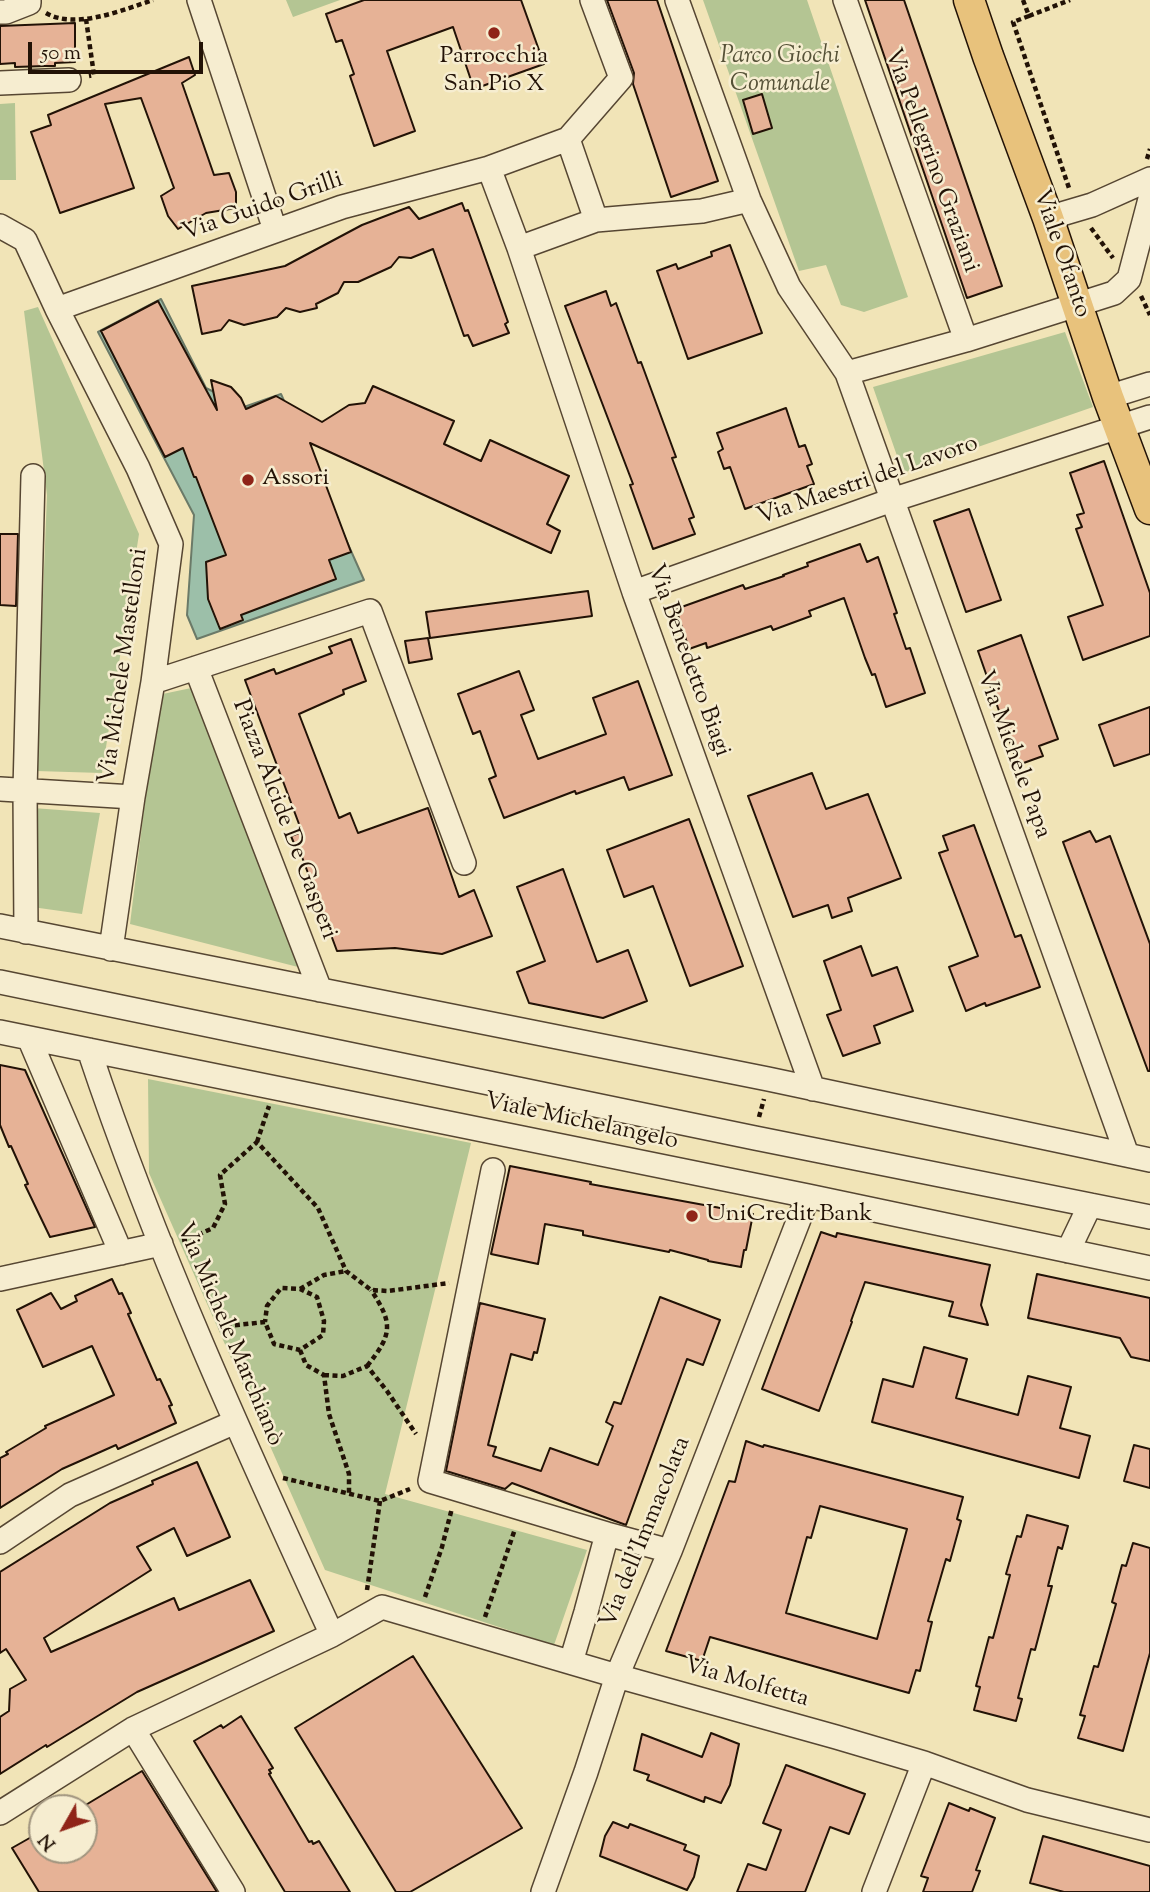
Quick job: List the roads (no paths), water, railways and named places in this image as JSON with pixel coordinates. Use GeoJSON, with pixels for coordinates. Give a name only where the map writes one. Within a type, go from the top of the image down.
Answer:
{"type":"FeatureCollection","features":[{"type":"Feature","properties":{"kind":"main road","name":"Viale Ofanto"},"geometry":{"type":"LineString","coordinates":[[976,2],[1062,213],[1078,304],[1108,397],[1150,509]]}},
{"type":"Feature","properties":{"kind":"street"},"geometry":{"type":"LineString","coordinates":[[199,0],[275,230]]}},
{"type":"Feature","properties":{"kind":"street"},"geometry":{"type":"LineString","coordinates":[[592,0],[621,78],[568,139],[596,220]]}},
{"type":"Feature","properties":{"kind":"street"},"geometry":{"type":"LineString","coordinates":[[519,247],[596,220],[702,211],[749,200],[677,0]]}},
{"type":"Feature","properties":{"kind":"street","name":"Via Pellegrino Graziani"},"geometry":{"type":"LineString","coordinates":[[845,0],[966,340]]}},
{"type":"Feature","properties":{"kind":"street"},"geometry":{"type":"LineString","coordinates":[[0,12],[6,12],[29,1]]}},
{"type":"Feature","properties":{"kind":"street"},"geometry":{"type":"LineString","coordinates":[[0,83],[69,80]]}},
{"type":"Feature","properties":{"kind":"street","name":"Via Guido Grilli"},"geometry":{"type":"LineString","coordinates":[[57,309],[342,207],[489,168],[568,139]]}},
{"type":"Feature","properties":{"kind":"street","name":"Via Benedetto Biagi"},"geometry":{"type":"LineString","coordinates":[[489,168],[519,247],[634,592],[813,1089]]}},
{"type":"Feature","properties":{"kind":"street"},"geometry":{"type":"LineString","coordinates":[[1062,213],[1092,205],[1150,179]]}},
{"type":"Feature","properties":{"kind":"street"},"geometry":{"type":"LineString","coordinates":[[846,373],[966,340],[1114,293],[1129,279],[1150,199]]}},
{"type":"Feature","properties":{"kind":"street","name":"Via Michele Papa"},"geometry":{"type":"LineString","coordinates":[[749,200],[789,287],[846,373],[1139,1157]]}},
{"type":"Feature","properties":{"kind":"street","name":"Via Michele Mastelloni"},"geometry":{"type":"LineString","coordinates":[[0,226],[25,240],[138,468],[171,544],[153,682],[111,948]]}},
{"type":"Feature","properties":{"kind":"street"},"geometry":{"type":"LineString","coordinates":[[1108,397],[1150,384]]}},
{"type":"Feature","properties":{"kind":"street","name":"Via Maestri del Lavoro"},"geometry":{"type":"LineString","coordinates":[[634,592],[892,500],[1150,417]]}},
{"type":"Feature","properties":{"kind":"street"},"geometry":{"type":"LineString","coordinates":[[26,932],[24,790],[33,477]]}},
{"type":"Feature","properties":{"kind":"street"},"geometry":{"type":"LineString","coordinates":[[153,682],[370,611],[464,863]]}},
{"type":"Feature","properties":{"kind":"street","name":"Piazza Alcide De Gasperi"},"geometry":{"type":"LineString","coordinates":[[196,668],[320,990]]}},
{"type":"Feature","properties":{"kind":"street"},"geometry":{"type":"LineString","coordinates":[[0,789],[133,797]]}},
{"type":"Feature","properties":{"kind":"street"},"geometry":{"type":"LineString","coordinates":[[0,926],[755,1076],[1139,1157]]}},
{"type":"Feature","properties":{"kind":"street","name":"Viale Michelangelo"},"geometry":{"type":"LineString","coordinates":[[0,982],[755,1139],[1150,1217]]}},
{"type":"Feature","properties":{"kind":"street","name":"Viale Michelangelo"},"geometry":{"type":"LineString","coordinates":[[0,1032],[1150,1268]]}},
{"type":"Feature","properties":{"kind":"street"},"geometry":{"type":"LineString","coordinates":[[29,1038],[121,1253]]}},
{"type":"Feature","properties":{"kind":"street","name":"Via Michele Marchianò"},"geometry":{"type":"LineString","coordinates":[[89,1051],[108,1108],[161,1244],[235,1422],[332,1635]]}},
{"type":"Feature","properties":{"kind":"street"},"geometry":{"type":"LineString","coordinates":[[493,1170],[432,1470],[457,1489],[670,1551]]}},
{"type":"Feature","properties":{"kind":"street","name":"Via dell'Immacolata"},"geometry":{"type":"LineString","coordinates":[[542,1892],[586,1772],[617,1676],[670,1551],[808,1196]]}},
{"type":"Feature","properties":{"kind":"street"},"geometry":{"type":"LineString","coordinates":[[1068,1251],[1090,1205]]}},
{"type":"Feature","properties":{"kind":"street"},"geometry":{"type":"LineString","coordinates":[[0,1279],[161,1244]]}},
{"type":"Feature","properties":{"kind":"street"},"geometry":{"type":"LineString","coordinates":[[0,1542],[70,1495],[235,1422]]}},
{"type":"Feature","properties":{"kind":"street"},"geometry":{"type":"LineString","coordinates":[[571,1662],[607,1534]]}},
{"type":"Feature","properties":{"kind":"street","name":"Via Molfetta"},"geometry":{"type":"LineString","coordinates":[[0,1813],[133,1729],[332,1635],[382,1607],[924,1763],[1027,1800],[1150,1830]]}},
{"type":"Feature","properties":{"kind":"street"},"geometry":{"type":"LineString","coordinates":[[133,1729],[233,1892]]}},
{"type":"Feature","properties":{"kind":"street"},"geometry":{"type":"LineString","coordinates":[[874,1892],[924,1763]]}},
{"type":"Feature","properties":{"kind":"place","name":"Parrocchia San Pio X"},"geometry":{"type":"Point","coordinates":[494,33]}},
{"type":"Feature","properties":{"kind":"place","name":"Assori"},"geometry":{"type":"Point","coordinates":[248,480]}},
{"type":"Feature","properties":{"kind":"place","name":"UniCredit Bank"},"geometry":{"type":"Point","coordinates":[692,1216]}},
{"type":"Feature","properties":{"kind":"park label","name":"Parco Giochi Comunale"},"geometry":{"type":"Point","coordinates":[780,72]}}]}
